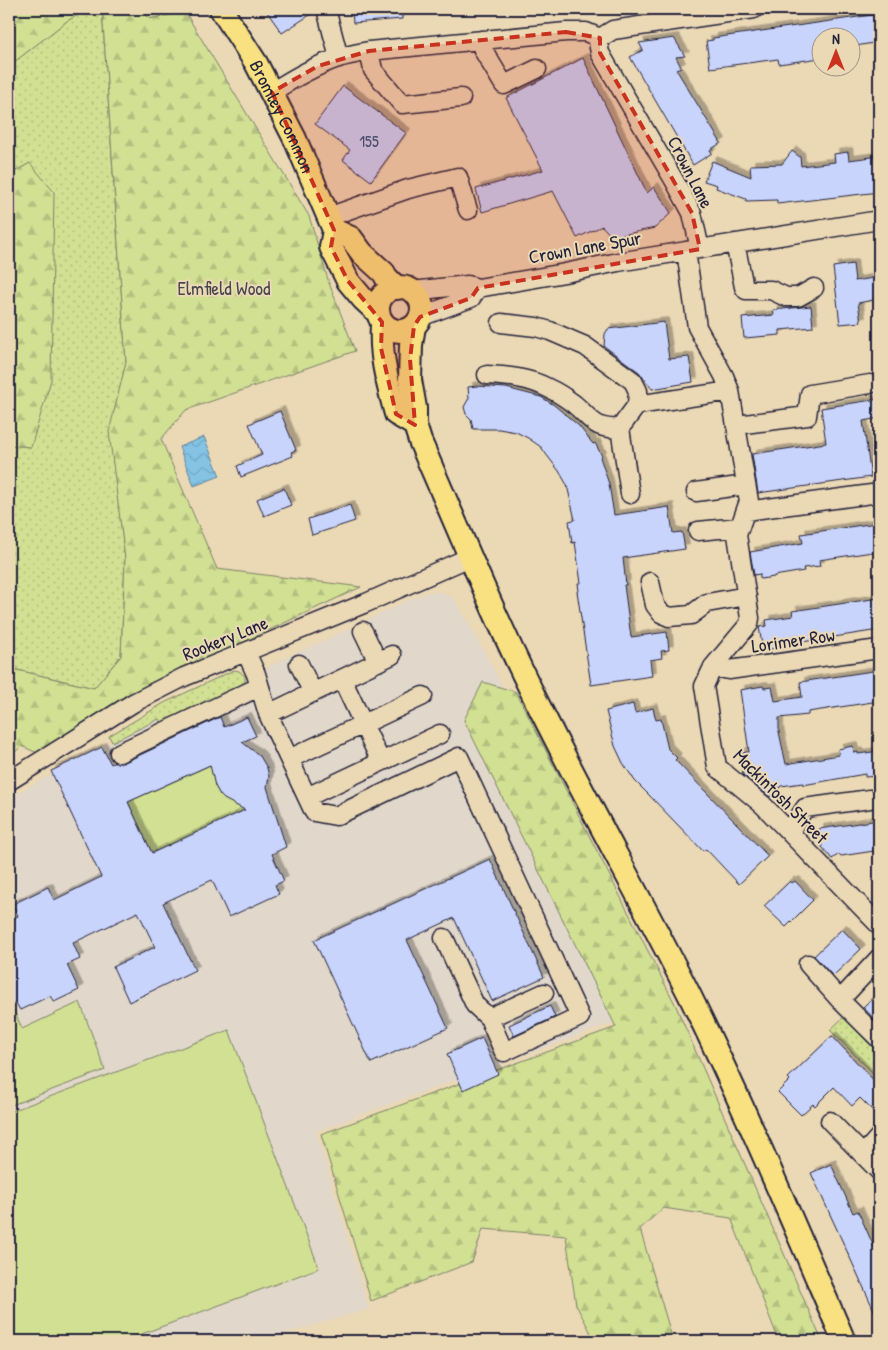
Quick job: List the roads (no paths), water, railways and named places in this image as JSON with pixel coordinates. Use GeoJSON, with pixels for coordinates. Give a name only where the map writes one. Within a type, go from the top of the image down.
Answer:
{"type":"FeatureCollection","features":[{"type":"Feature","properties":{"kind":"main road","name":"Bromley Common"},"geometry":{"type":"LineString","coordinates":[[221,9],[256,63],[296,139],[331,224],[331,247],[348,281],[380,318]]}},
{"type":"Feature","properties":{"kind":"main road"},"geometry":{"type":"LineString","coordinates":[[331,224],[351,238],[386,277],[420,302],[422,308],[411,345],[410,380],[416,408],[415,425],[470,557],[549,726],[661,939],[720,1060],[772,1173],[844,1341]]}},
{"type":"Feature","properties":{"kind":"main road"},"geometry":{"type":"LineString","coordinates":[[404,289],[384,295],[380,301],[381,348],[384,370],[396,414],[415,425]]}},
{"type":"Feature","properties":{"kind":"main road"},"geometry":{"type":"LineString","coordinates":[[380,318],[387,328],[396,331],[408,330],[417,322]]}},
{"type":"Feature","properties":{"kind":"street"},"geometry":{"type":"LineString","coordinates":[[326,9],[339,58]]}},
{"type":"Feature","properties":{"kind":"street"},"geometry":{"type":"LineString","coordinates":[[272,92],[287,82],[339,58],[369,51],[566,32],[586,32],[600,38],[613,30],[710,12],[754,9]]}},
{"type":"Feature","properties":{"kind":"street","name":"Crown Lane"},"geometry":{"type":"LineString","coordinates":[[600,38],[598,42],[600,52],[692,213],[693,250]]}},
{"type":"Feature","properties":{"kind":"street"},"geometry":{"type":"LineString","coordinates":[[481,40],[483,50],[504,84],[537,69]]}},
{"type":"Feature","properties":{"kind":"street"},"geometry":{"type":"LineString","coordinates":[[369,51],[373,70],[402,104],[461,98]]}},
{"type":"Feature","properties":{"kind":"street"},"geometry":{"type":"LineString","coordinates":[[331,224],[408,189],[458,177],[468,210]]}},
{"type":"Feature","properties":{"kind":"street"},"geometry":{"type":"LineString","coordinates":[[693,250],[879,220]]}},
{"type":"Feature","properties":{"kind":"street"},"geometry":{"type":"LineString","coordinates":[[735,243],[746,290],[771,290],[786,297],[798,297],[814,288]]}},
{"type":"Feature","properties":{"kind":"street","name":"Crown Lane Spur"},"geometry":{"type":"LineString","coordinates":[[404,289],[468,285],[478,288],[693,250]]}},
{"type":"Feature","properties":{"kind":"street","name":"Mackintosh Street"},"geometry":{"type":"LineString","coordinates":[[693,250],[697,327],[730,390],[748,501],[737,535],[750,618],[749,624],[713,667],[704,686],[717,767],[762,805],[879,925]]}},
{"type":"Feature","properties":{"kind":"street","name":"Crown Lane Spur"},"geometry":{"type":"LineString","coordinates":[[417,322],[471,298],[478,288]]}},
{"type":"Feature","properties":{"kind":"street"},"geometry":{"type":"LineString","coordinates":[[502,323],[536,327],[585,346],[633,381],[638,391],[636,405],[620,428],[630,494]]}},
{"type":"Feature","properties":{"kind":"street"},"geometry":{"type":"LineString","coordinates":[[487,375],[524,379],[546,387],[574,404],[599,426],[608,429],[620,428]]}},
{"type":"Feature","properties":{"kind":"street"},"geometry":{"type":"LineString","coordinates":[[737,425],[807,416],[810,394],[870,384]]}},
{"type":"Feature","properties":{"kind":"street"},"geometry":{"type":"LineString","coordinates":[[636,405],[730,390]]}},
{"type":"Feature","properties":{"kind":"street"},"geometry":{"type":"LineString","coordinates":[[696,492],[746,485]]}},
{"type":"Feature","properties":{"kind":"street"},"geometry":{"type":"LineString","coordinates":[[698,530],[742,519],[879,493]]}},
{"type":"Feature","properties":{"kind":"street","name":"Rookery Lane"},"geometry":{"type":"LineString","coordinates":[[9,781],[133,703],[184,677],[366,603],[470,557]]}},
{"type":"Feature","properties":{"kind":"street"},"geometry":{"type":"LineString","coordinates":[[650,582],[655,605],[661,613],[669,617],[688,616],[707,603],[747,596]]}},
{"type":"Feature","properties":{"kind":"street"},"geometry":{"type":"LineString","coordinates":[[268,714],[385,659],[363,631]]}},
{"type":"Feature","properties":{"kind":"street","name":"Lorimer Row"},"geometry":{"type":"LineString","coordinates":[[713,667],[729,670],[879,649]]}},
{"type":"Feature","properties":{"kind":"street"},"geometry":{"type":"LineString","coordinates":[[246,652],[256,674],[268,714],[314,812],[336,816],[459,757],[580,1017],[504,1052],[489,1018],[475,1005],[444,938]]}},
{"type":"Feature","properties":{"kind":"street"},"geometry":{"type":"LineString","coordinates":[[299,664],[313,693]]}},
{"type":"Feature","properties":{"kind":"street"},"geometry":{"type":"LineString","coordinates":[[342,679],[382,762]]}},
{"type":"Feature","properties":{"kind":"street"},"geometry":{"type":"LineString","coordinates":[[119,753],[259,687]]}},
{"type":"Feature","properties":{"kind":"street"},"geometry":{"type":"LineString","coordinates":[[289,759],[422,696]]}},
{"type":"Feature","properties":{"kind":"street"},"geometry":{"type":"LineString","coordinates":[[307,797],[440,734]]}},
{"type":"Feature","properties":{"kind":"street"},"geometry":{"type":"LineString","coordinates":[[789,832],[805,808],[870,799]]}},
{"type":"Feature","properties":{"kind":"street"},"geometry":{"type":"LineString","coordinates":[[840,1000],[879,958]]}},
{"type":"Feature","properties":{"kind":"street"},"geometry":{"type":"LineString","coordinates":[[808,964],[840,1000],[879,1039]]}},
{"type":"Feature","properties":{"kind":"street"},"geometry":{"type":"LineString","coordinates":[[489,1018],[544,993]]}},
{"type":"Feature","properties":{"kind":"street"},"geometry":{"type":"LineString","coordinates":[[830,1120],[879,1171]]}},
{"type":"Feature","properties":{"kind":"street"},"geometry":{"type":"LineString","coordinates":[[864,1154],[879,1137]]}},
{"type":"Feature","properties":{"kind":"water"},"geometry":{"type":"Polygon","coordinates":[[[204,437],[220,476],[194,486],[179,447],[204,437]]]}},
{"type":"Feature","properties":{"kind":"park label","name":"Elmfield Wood"},"geometry":{"type":"Point","coordinates":[224,288]}}]}
